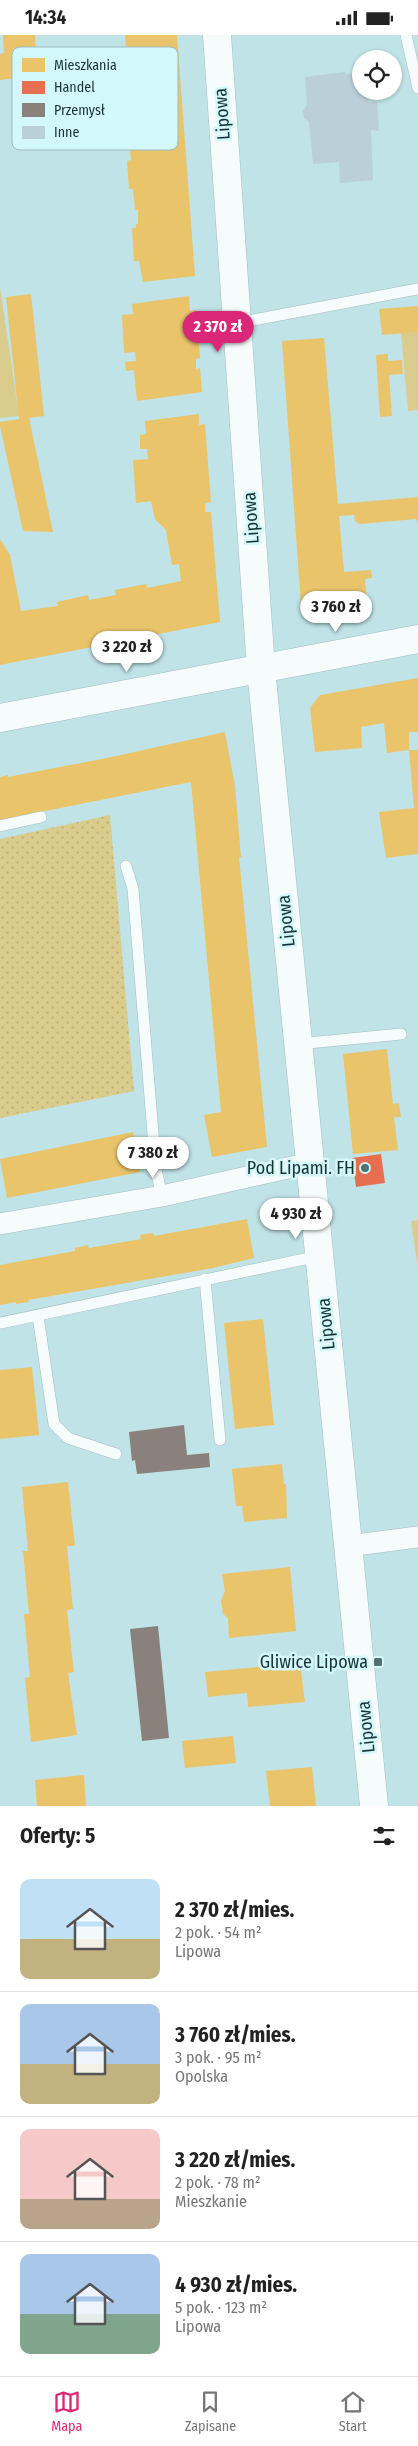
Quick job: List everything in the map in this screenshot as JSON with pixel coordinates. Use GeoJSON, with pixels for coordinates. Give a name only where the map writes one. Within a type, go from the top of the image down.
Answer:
{"type":"FeatureCollection","features":[{"type":"Feature","properties":{"kind":"street","name":"Lipowa"},"geometry":{"type":"LineString","coordinates":[[217,35],[261,669],[374,1806]]}},
{"type":"Feature","properties":{"kind":"street"},"geometry":{"type":"LineString","coordinates":[[0,718],[418,639]]}},
{"type":"Feature","properties":{"kind":"street"},"geometry":{"type":"LineString","coordinates":[[0,1224],[162,1196],[310,1163]]}},
{"type":"Feature","properties":{"kind":"street"},"geometry":{"type":"LineString","coordinates":[[348,1546],[418,1537]]}},
{"type":"Feature","properties":{"kind":"lane"},"geometry":{"type":"LineString","coordinates":[[406,35],[418,87]]}},
{"type":"Feature","properties":{"kind":"lane"},"geometry":{"type":"LineString","coordinates":[[237,323],[418,289]]}},
{"type":"Feature","properties":{"kind":"lane"},"geometry":{"type":"LineString","coordinates":[[0,826],[41,817]]}},
{"type":"Feature","properties":{"kind":"lane"},"geometry":{"type":"LineString","coordinates":[[126,866],[133,889],[156,1170],[162,1196]]}},
{"type":"Feature","properties":{"kind":"lane"},"geometry":{"type":"LineString","coordinates":[[298,1044],[400,1034]]}},
{"type":"Feature","properties":{"kind":"lane"},"geometry":{"type":"LineString","coordinates":[[0,1323],[319,1256]]}},
{"type":"Feature","properties":{"kind":"lane"},"geometry":{"type":"LineString","coordinates":[[205,1279],[220,1440]]}},
{"type":"Feature","properties":{"kind":"lane"},"geometry":{"type":"LineString","coordinates":[[38,1316],[54,1424],[68,1438],[116,1454]]}},
{"type":"Feature","properties":{"kind":"shaded area"},"geometry":{"type":"Polygon","coordinates":[[[0,287],[19,416],[0,418],[0,287]]]}},
{"type":"Feature","properties":{"kind":"shaded area"},"geometry":{"type":"Polygon","coordinates":[[[418,332],[418,410],[408,411],[401,333],[418,332]]]}},
{"type":"Feature","properties":{"kind":"shaded area"},"geometry":{"type":"Polygon","coordinates":[[[110,815],[134,1091],[0,1118],[0,839],[110,815]]]}},
{"type":"Feature","properties":{"kind":"shaded area"},"geometry":{"type":"Polygon","coordinates":[[[418,1220],[418,1268],[411,1221],[418,1220]]]}},
{"type":"Feature","properties":{"kind":"building: Mieszkania"},"geometry":{"type":"Polygon","coordinates":[[[3,35],[35,35],[36,47],[12,47],[12,79],[0,80],[0,54],[4,53],[3,35]]]}},
{"type":"Feature","properties":{"kind":"building: Mieszkania"},"geometry":{"type":"Polygon","coordinates":[[[125,35],[177,35],[178,47],[126,47],[125,35]]]}},
{"type":"Feature","properties":{"kind":"building: Mieszkania"},"geometry":{"type":"Polygon","coordinates":[[[178,48],[195,276],[143,282],[139,261],[134,261],[132,228],[136,228],[136,224],[138,224],[138,210],[135,210],[133,189],[129,189],[127,161],[131,160],[130,150],[178,150],[178,48]]]}},
{"type":"Feature","properties":{"kind":"building: Mieszkania"},"geometry":{"type":"Polygon","coordinates":[[[31,294],[44,416],[29,418],[53,532],[23,531],[0,426],[0,422],[19,419],[6,297],[31,294]]]}},
{"type":"Feature","properties":{"kind":"building: Mieszkania"},"geometry":{"type":"Polygon","coordinates":[[[189,296],[190,311],[196,310],[200,358],[196,359],[196,369],[200,368],[202,392],[137,401],[134,370],[126,371],[125,362],[136,361],[135,352],[124,353],[122,315],[133,314],[132,304],[189,296]]]}},
{"type":"Feature","properties":{"kind":"building: Mieszkania"},"geometry":{"type":"Polygon","coordinates":[[[418,306],[418,332],[382,335],[379,309],[418,306]]]}},
{"type":"Feature","properties":{"kind":"building: Mieszkania"},"geometry":{"type":"Polygon","coordinates":[[[324,338],[338,504],[418,497],[418,523],[416,519],[359,524],[355,521],[354,515],[339,516],[344,572],[371,570],[372,578],[365,579],[367,605],[312,614],[301,605],[282,341],[324,338]]]}},
{"type":"Feature","properties":{"kind":"building: Mieszkania"},"geometry":{"type":"Polygon","coordinates":[[[388,354],[388,361],[402,360],[403,374],[389,375],[392,416],[380,417],[376,355],[388,354]]]}},
{"type":"Feature","properties":{"kind":"building: Mieszkania"},"geometry":{"type":"Polygon","coordinates":[[[199,414],[199,425],[205,424],[211,502],[205,503],[205,512],[211,512],[220,622],[0,665],[0,539],[10,555],[21,611],[58,606],[57,602],[88,595],[89,600],[116,595],[115,590],[146,584],[147,588],[181,581],[179,564],[172,565],[166,530],[155,519],[151,501],[136,503],[133,460],[148,459],[147,449],[140,449],[140,435],[146,434],[145,421],[199,414]]]}},
{"type":"Feature","properties":{"kind":"building: Mieszkania"},"geometry":{"type":"Polygon","coordinates":[[[418,678],[418,732],[409,732],[409,750],[387,753],[384,723],[361,727],[362,748],[315,752],[310,708],[320,695],[418,678]]]}},
{"type":"Feature","properties":{"kind":"building: Mieszkania"},"geometry":{"type":"Polygon","coordinates":[[[225,732],[235,786],[241,857],[239,857],[267,1147],[212,1157],[204,1115],[221,1112],[191,782],[0,820],[0,777],[112,757],[225,732]]]}},
{"type":"Feature","properties":{"kind":"building: Mieszkania"},"geometry":{"type":"Polygon","coordinates":[[[409,750],[418,750],[418,854],[386,858],[379,812],[414,808],[409,750]]]}},
{"type":"Feature","properties":{"kind":"building: Mieszkania"},"geometry":{"type":"Polygon","coordinates":[[[387,1049],[393,1104],[399,1103],[401,1117],[394,1117],[398,1150],[353,1154],[343,1054],[387,1049]]]}},
{"type":"Feature","properties":{"kind":"building: Mieszkania"},"geometry":{"type":"Polygon","coordinates":[[[133,1132],[140,1172],[7,1198],[0,1159],[133,1132]]]}},
{"type":"Feature","properties":{"kind":"building: Mieszkania"},"geometry":{"type":"Polygon","coordinates":[[[247,1219],[254,1258],[213,1268],[28,1300],[29,1302],[0,1305],[0,1265],[75,1251],[75,1248],[88,1245],[89,1248],[141,1239],[140,1235],[153,1233],[154,1236],[247,1219]]]}},
{"type":"Feature","properties":{"kind":"building: Mieszkania"},"geometry":{"type":"Polygon","coordinates":[[[263,1319],[274,1425],[235,1429],[224,1323],[263,1319]]]}},
{"type":"Feature","properties":{"kind":"building: Mieszkania"},"geometry":{"type":"Polygon","coordinates":[[[32,1367],[39,1435],[0,1439],[0,1370],[32,1367]]]}},
{"type":"Feature","properties":{"kind":"building: Mieszkania"},"geometry":{"type":"Polygon","coordinates":[[[282,1464],[284,1484],[286,1484],[287,1518],[244,1522],[242,1506],[236,1506],[232,1469],[282,1464]]]}},
{"type":"Feature","properties":{"kind":"building: Mieszkania"},"geometry":{"type":"Polygon","coordinates":[[[68,1482],[75,1546],[67,1546],[73,1609],[67,1610],[74,1672],[68,1673],[77,1735],[31,1742],[25,1678],[30,1677],[24,1614],[29,1614],[23,1551],[28,1551],[22,1487],[68,1482]]]}},
{"type":"Feature","properties":{"kind":"building: Mieszkania"},"geometry":{"type":"Polygon","coordinates":[[[290,1567],[296,1631],[229,1638],[228,1618],[223,1614],[221,1601],[225,1591],[222,1574],[290,1567]]]}},
{"type":"Feature","properties":{"kind":"building: Mieszkania"},"geometry":{"type":"Polygon","coordinates":[[[300,1663],[305,1702],[248,1707],[247,1693],[208,1697],[205,1672],[300,1663]]]}},
{"type":"Feature","properties":{"kind":"building: Mieszkania"},"geometry":{"type":"Polygon","coordinates":[[[233,1736],[236,1763],[185,1768],[182,1741],[233,1736]]]}},
{"type":"Feature","properties":{"kind":"building: Mieszkania"},"geometry":{"type":"Polygon","coordinates":[[[312,1767],[316,1806],[270,1806],[266,1771],[312,1767]]]}},
{"type":"Feature","properties":{"kind":"building: Mieszkania"},"geometry":{"type":"Polygon","coordinates":[[[84,1775],[86,1806],[37,1806],[35,1780],[84,1775]]]}},
{"type":"Feature","properties":{"kind":"building: Handel"},"geometry":{"type":"Polygon","coordinates":[[[381,1154],[385,1183],[356,1187],[352,1158],[381,1154]]]}},
{"type":"Feature","properties":{"kind":"building: Przemysł"},"geometry":{"type":"Polygon","coordinates":[[[184,1425],[187,1455],[209,1453],[210,1467],[137,1474],[135,1460],[132,1461],[129,1432],[184,1425]]]}},
{"type":"Feature","properties":{"kind":"building: Przemysł"},"geometry":{"type":"Polygon","coordinates":[[[158,1626],[169,1738],[142,1741],[130,1629],[158,1626]]]}},
{"type":"Feature","properties":{"kind":"building: Inne"},"geometry":{"type":"Polygon","coordinates":[[[345,72],[345,74],[352,74],[352,100],[377,102],[379,131],[371,130],[373,180],[340,183],[339,162],[313,164],[309,122],[304,118],[303,111],[307,105],[305,77],[345,72]]]}},
{"type":"Feature","properties":{"kind":"place","name":"Pod Lipami. FH"},"geometry":{"type":"Point","coordinates":[365,1168]}},
{"type":"Feature","properties":{"kind":"place","name":"Gliwice Lipowa"},"geometry":{"type":"Point","coordinates":[378,1662]}}]}
